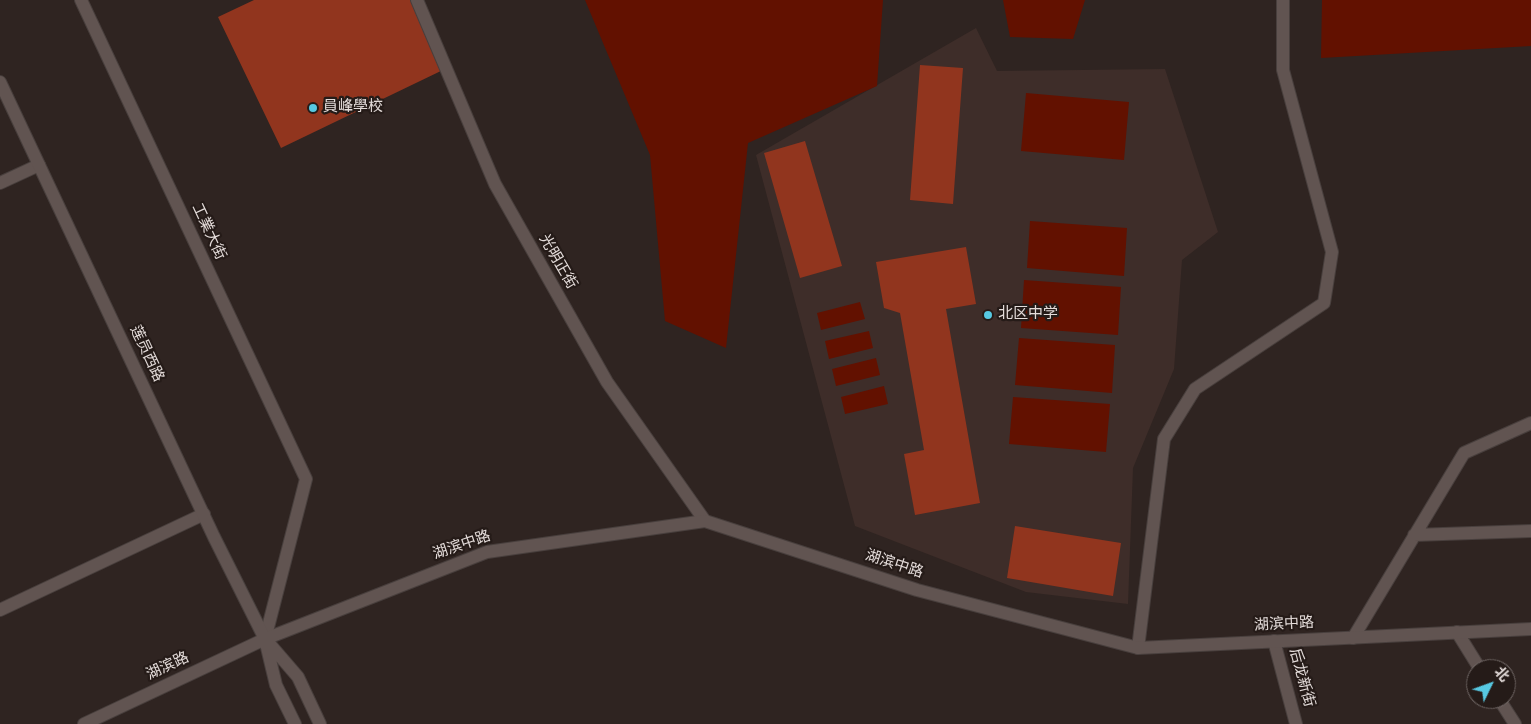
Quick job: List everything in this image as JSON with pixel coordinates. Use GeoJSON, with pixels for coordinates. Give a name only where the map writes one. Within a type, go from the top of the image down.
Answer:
{"type":"FeatureCollection","features":[{"type":"Feature","properties":{"kind":"street","name":"工業大街"},"geometry":{"type":"LineString","coordinates":[[81,0],[306,479],[265,639]]}},
{"type":"Feature","properties":{"kind":"street","name":"光明正街"},"geometry":{"type":"LineString","coordinates":[[417,0],[495,184],[607,382],[705,521]]}},
{"type":"Feature","properties":{"kind":"street"},"geometry":{"type":"LineString","coordinates":[[1138,648],[1164,439],[1196,389],[1324,303],[1332,252],[1282,70],[1283,0]]}},
{"type":"Feature","properties":{"kind":"street","name":"莲员西路"},"geometry":{"type":"LineString","coordinates":[[0,82],[265,639]]}},
{"type":"Feature","properties":{"kind":"street"},"geometry":{"type":"LineString","coordinates":[[0,183],[39,165]]}},
{"type":"Feature","properties":{"kind":"street"},"geometry":{"type":"LineString","coordinates":[[1353,638],[1464,452],[1531,423]]}},
{"type":"Feature","properties":{"kind":"street"},"geometry":{"type":"LineString","coordinates":[[0,610],[204,514]]}},
{"type":"Feature","properties":{"kind":"street","name":"湖滨中路"},"geometry":{"type":"LineString","coordinates":[[265,639],[487,552],[705,521],[917,590],[1138,648],[1531,628]]}},
{"type":"Feature","properties":{"kind":"street"},"geometry":{"type":"LineString","coordinates":[[1414,535],[1531,531]]}},
{"type":"Feature","properties":{"kind":"street"},"geometry":{"type":"LineString","coordinates":[[1457,632],[1474,659]]}},
{"type":"Feature","properties":{"kind":"street"},"geometry":{"type":"LineString","coordinates":[[265,639],[276,685],[294,724]]}},
{"type":"Feature","properties":{"kind":"street"},"geometry":{"type":"LineString","coordinates":[[265,639],[298,678],[320,724]]}},
{"type":"Feature","properties":{"kind":"street","name":"湖滨路"},"geometry":{"type":"LineString","coordinates":[[84,724],[265,639]]}},
{"type":"Feature","properties":{"kind":"street","name":"后龙新街"},"geometry":{"type":"LineString","coordinates":[[1274,641],[1296,724]]}},
{"type":"Feature","properties":{"kind":"street"},"geometry":{"type":"LineString","coordinates":[[1505,709],[1515,724]]}},
{"type":"Feature","properties":{"kind":"shaded area"},"geometry":{"type":"Polygon","coordinates":[[[585,0],[883,0],[877,86],[748,143],[726,348],[665,321],[650,155],[585,0]]]}},
{"type":"Feature","properties":{"kind":"shaded area"},"geometry":{"type":"Polygon","coordinates":[[[1003,0],[1085,0],[1073,39],[1010,37],[1003,0]]]}},
{"type":"Feature","properties":{"kind":"shaded area"},"geometry":{"type":"Polygon","coordinates":[[[1322,0],[1531,0],[1531,46],[1321,58],[1322,0]]]}},
{"type":"Feature","properties":{"kind":"shaded area","name":"北区中学"},"geometry":{"type":"Polygon","coordinates":[[[976,28],[997,71],[1165,69],[1218,232],[1182,260],[1174,369],[1133,468],[1128,604],[1026,592],[855,526],[756,155],[976,28]]]}},
{"type":"Feature","properties":{"kind":"shaded area"},"geometry":{"type":"Polygon","coordinates":[[[1026,93],[1129,102],[1124,160],[1021,151],[1026,93]]]}},
{"type":"Feature","properties":{"kind":"shaded area"},"geometry":{"type":"Polygon","coordinates":[[[1030,221],[1127,228],[1124,276],[1027,268],[1030,221]]]}},
{"type":"Feature","properties":{"kind":"shaded area"},"geometry":{"type":"Polygon","coordinates":[[[1024,280],[1121,287],[1118,335],[1021,328],[1024,280]]]}},
{"type":"Feature","properties":{"kind":"shaded area"},"geometry":{"type":"Polygon","coordinates":[[[860,302],[865,319],[821,330],[817,313],[860,302]]]}},
{"type":"Feature","properties":{"kind":"shaded area"},"geometry":{"type":"Polygon","coordinates":[[[869,331],[873,348],[829,359],[825,341],[869,331]]]}},
{"type":"Feature","properties":{"kind":"shaded area"},"geometry":{"type":"Polygon","coordinates":[[[1019,338],[1115,345],[1112,393],[1015,385],[1019,338]]]}},
{"type":"Feature","properties":{"kind":"shaded area"},"geometry":{"type":"Polygon","coordinates":[[[876,358],[880,375],[836,386],[832,369],[876,358]]]}},
{"type":"Feature","properties":{"kind":"shaded area"},"geometry":{"type":"Polygon","coordinates":[[[884,386],[888,404],[845,414],[841,397],[884,386]]]}},
{"type":"Feature","properties":{"kind":"shaded area"},"geometry":{"type":"Polygon","coordinates":[[[1013,397],[1110,404],[1106,452],[1009,444],[1013,397]]]}},
{"type":"Feature","properties":{"kind":"building","name":"員峰學校"},"geometry":{"type":"Polygon","coordinates":[[[254,0],[412,0],[445,69],[281,148],[218,17],[254,0]]]}},
{"type":"Feature","properties":{"kind":"building"},"geometry":{"type":"Polygon","coordinates":[[[920,65],[963,68],[953,204],[910,200],[920,65]]]}},
{"type":"Feature","properties":{"kind":"building"},"geometry":{"type":"Polygon","coordinates":[[[805,141],[842,266],[800,278],[764,153],[805,141]]]}},
{"type":"Feature","properties":{"kind":"building"},"geometry":{"type":"Polygon","coordinates":[[[966,247],[976,304],[946,309],[980,503],[915,515],[904,454],[924,450],[900,313],[884,308],[876,262],[966,247]]]}},
{"type":"Feature","properties":{"kind":"building"},"geometry":{"type":"Polygon","coordinates":[[[1015,526],[1121,543],[1113,596],[1007,578],[1015,526]]]}},
{"type":"Feature","properties":{"kind":"place","name":"員峰學校"},"geometry":{"type":"Point","coordinates":[313,108]}},
{"type":"Feature","properties":{"kind":"place","name":"北区中学"},"geometry":{"type":"Point","coordinates":[988,315]}}]}
